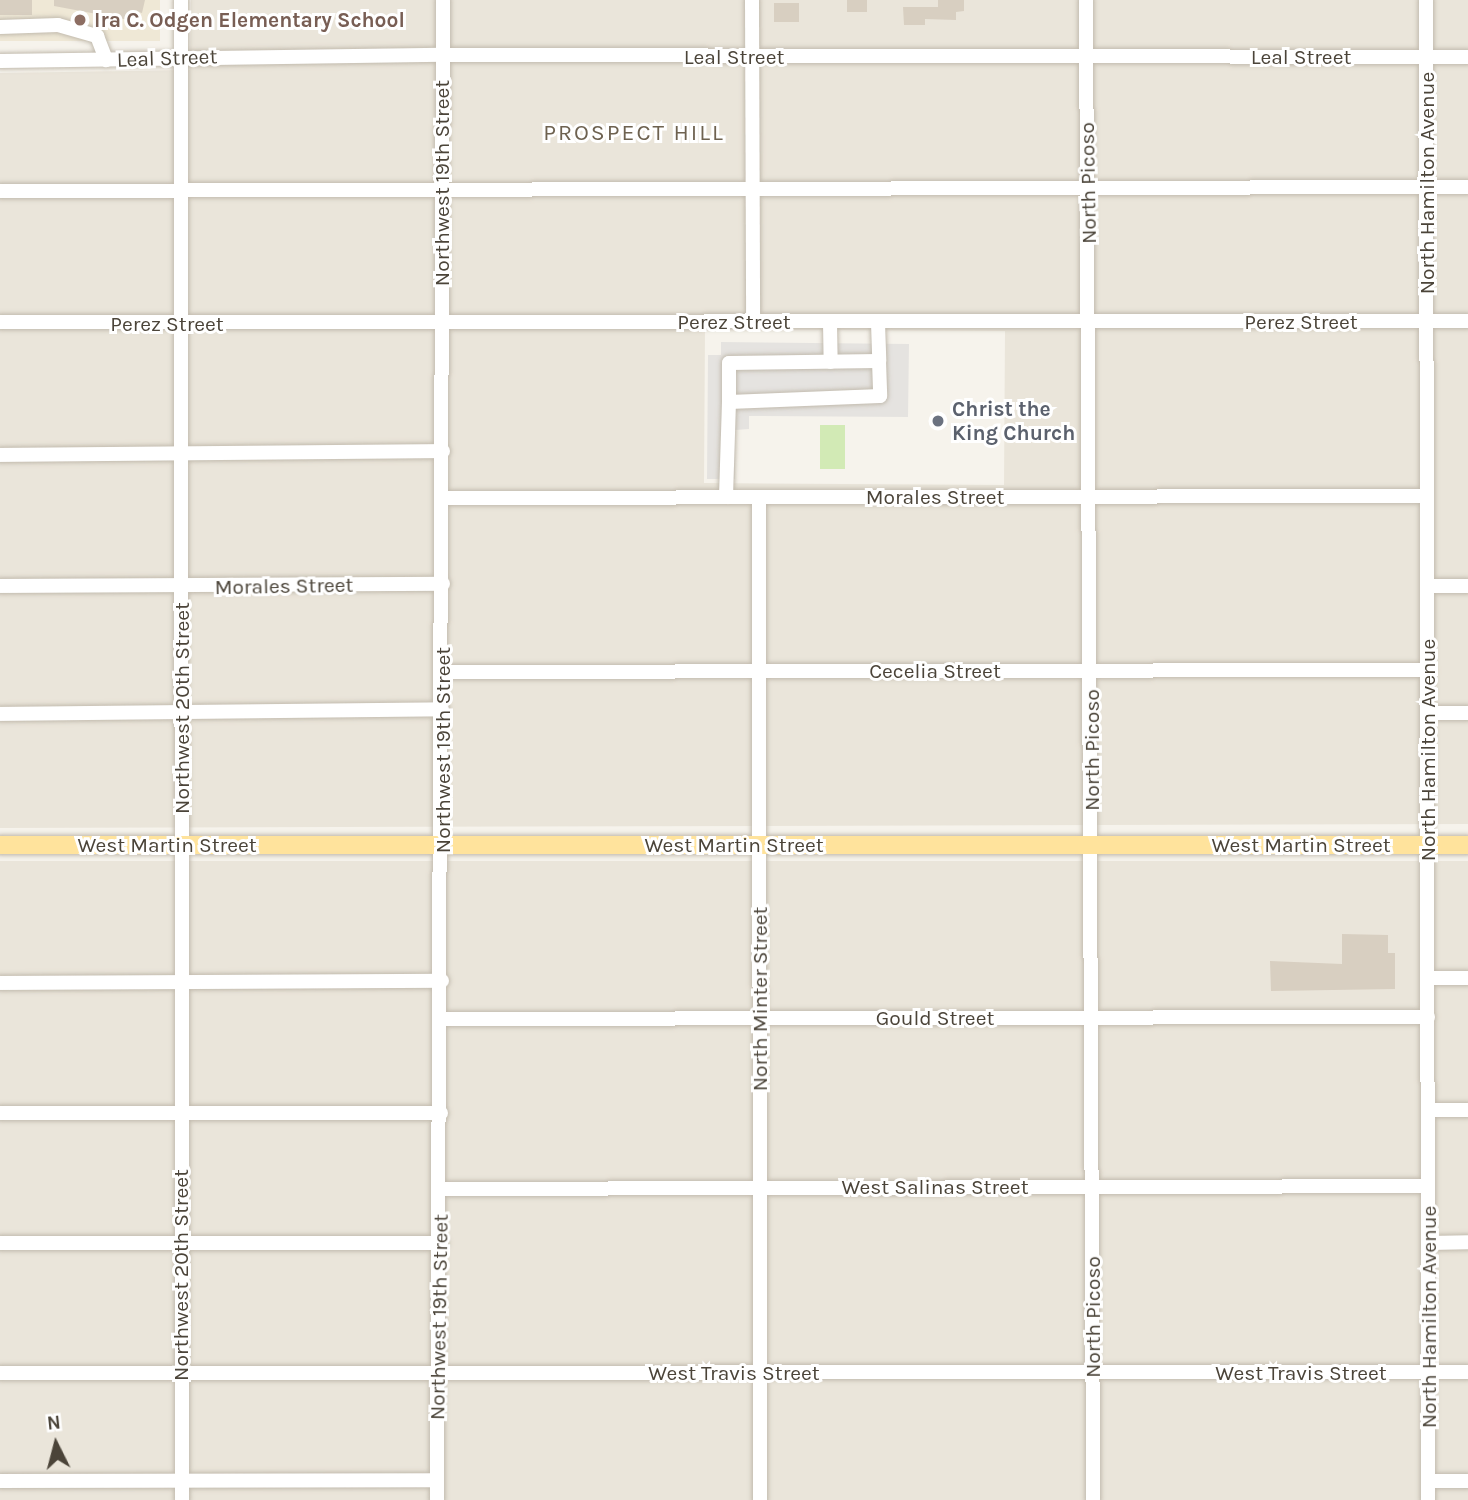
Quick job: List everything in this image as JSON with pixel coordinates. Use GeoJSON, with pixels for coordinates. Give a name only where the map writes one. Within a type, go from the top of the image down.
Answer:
{"type":"FeatureCollection","features":[{"type":"Feature","properties":{"kind":"main road","name":"West Martin Street"},"geometry":{"type":"LineString","coordinates":[[0,845],[1468,845]]}},
{"type":"Feature","properties":{"kind":"street","name":"Northwest 20th Street"},"geometry":{"type":"LineString","coordinates":[[181,0],[182,1500]]}},
{"type":"Feature","properties":{"kind":"street","name":"Northwest 19th Street"},"geometry":{"type":"LineString","coordinates":[[438,1500],[443,845],[443,0]]}},
{"type":"Feature","properties":{"kind":"street"},"geometry":{"type":"LineString","coordinates":[[752,0],[753,321]]}},
{"type":"Feature","properties":{"kind":"street","name":"North Picoso"},"geometry":{"type":"LineString","coordinates":[[1086,0],[1092,671],[1093,1500]]}},
{"type":"Feature","properties":{"kind":"street","name":"North Hamilton Avenue"},"geometry":{"type":"LineString","coordinates":[[1426,0],[1429,1500]]}},
{"type":"Feature","properties":{"kind":"street"},"geometry":{"type":"LineString","coordinates":[[0,27],[58,25],[97,36],[106,60]]}},
{"type":"Feature","properties":{"kind":"street","name":"Leal Street"},"geometry":{"type":"LineString","coordinates":[[0,61],[443,55],[1468,57]]}},
{"type":"Feature","properties":{"kind":"street"},"geometry":{"type":"LineString","coordinates":[[0,191],[1468,187]]}},
{"type":"Feature","properties":{"kind":"street","name":"Perez Street"},"geometry":{"type":"LineString","coordinates":[[0,322],[182,325],[753,321],[1468,321]]}},
{"type":"Feature","properties":{"kind":"street"},"geometry":{"type":"LineString","coordinates":[[830,323],[831,362]]}},
{"type":"Feature","properties":{"kind":"street"},"geometry":{"type":"LineString","coordinates":[[729,402],[880,396],[878,323]]}},
{"type":"Feature","properties":{"kind":"street"},"geometry":{"type":"LineString","coordinates":[[726,498],[729,363],[879,361]]}},
{"type":"Feature","properties":{"kind":"street"},"geometry":{"type":"LineString","coordinates":[[0,455],[443,452]]}},
{"type":"Feature","properties":{"kind":"street","name":"Morales Street"},"geometry":{"type":"LineString","coordinates":[[443,498],[1427,496]]}},
{"type":"Feature","properties":{"kind":"street","name":"North Minter Street"},"geometry":{"type":"LineString","coordinates":[[759,497],[760,1500]]}},
{"type":"Feature","properties":{"kind":"street","name":"Morales Street"},"geometry":{"type":"LineString","coordinates":[[0,586],[443,584]]}},
{"type":"Feature","properties":{"kind":"street"},"geometry":{"type":"LineString","coordinates":[[1427,586],[1468,586]]}},
{"type":"Feature","properties":{"kind":"street","name":"Cecelia Street"},"geometry":{"type":"LineString","coordinates":[[442,672],[1428,670]]}},
{"type":"Feature","properties":{"kind":"street"},"geometry":{"type":"LineString","coordinates":[[0,714],[182,715],[442,709]]}},
{"type":"Feature","properties":{"kind":"street"},"geometry":{"type":"LineString","coordinates":[[1428,713],[1468,713]]}},
{"type":"Feature","properties":{"kind":"street"},"geometry":{"type":"LineString","coordinates":[[1428,978],[1468,978]]}},
{"type":"Feature","properties":{"kind":"street"},"geometry":{"type":"LineString","coordinates":[[0,983],[442,981]]}},
{"type":"Feature","properties":{"kind":"street","name":"Gould Street"},"geometry":{"type":"LineString","coordinates":[[442,1019],[1428,1017]]}},
{"type":"Feature","properties":{"kind":"street"},"geometry":{"type":"LineString","coordinates":[[1428,1110],[1468,1110]]}},
{"type":"Feature","properties":{"kind":"street"},"geometry":{"type":"LineString","coordinates":[[0,1112],[442,1113]]}},
{"type":"Feature","properties":{"kind":"street","name":"West Salinas Street"},"geometry":{"type":"LineString","coordinates":[[441,1189],[1428,1186]]}},
{"type":"Feature","properties":{"kind":"street"},"geometry":{"type":"LineString","coordinates":[[1429,1242],[1468,1242]]}},
{"type":"Feature","properties":{"kind":"street"},"geometry":{"type":"LineString","coordinates":[[0,1243],[441,1243]]}},
{"type":"Feature","properties":{"kind":"street","name":"West Travis Street"},"geometry":{"type":"LineString","coordinates":[[0,1373],[1468,1372]]}},
{"type":"Feature","properties":{"kind":"street"},"geometry":{"type":"LineString","coordinates":[[0,1481],[437,1480]]}},
{"type":"Feature","properties":{"kind":"street"},"geometry":{"type":"LineString","coordinates":[[1429,1481],[1468,1482]]}},
{"type":"Feature","properties":{"kind":"shaded area","name":"Ira C. Odgen Elementary School"},"geometry":{"type":"Polygon","coordinates":[[[0,0],[160,0],[160,41],[0,41],[0,0]]]}},
{"type":"Feature","properties":{"kind":"shaded area"},"geometry":{"type":"Polygon","coordinates":[[[191,0],[1468,0],[1468,824],[0,828],[0,73],[190,70],[191,0]],[[705,329],[704,483],[1004,485],[1005,331],[705,329]]]}},
{"type":"Feature","properties":{"kind":"shaded area"},"geometry":{"type":"Polygon","coordinates":[[[721,342],[909,344],[908,417],[749,416],[749,429],[735,430],[735,479],[707,479],[708,355],[721,355],[721,342]]]}},
{"type":"Feature","properties":{"kind":"shaded area"},"geometry":{"type":"Polygon","coordinates":[[[0,861],[1468,861],[1468,1500],[0,1500],[0,861]]]}},
{"type":"Feature","properties":{"kind":"green space"},"geometry":{"type":"Polygon","coordinates":[[[820,425],[845,425],[845,469],[820,469],[820,425]]]}},
{"type":"Feature","properties":{"kind":"building"},"geometry":{"type":"Polygon","coordinates":[[[0,0],[32,0],[32,15],[0,15],[0,0]]]}},
{"type":"Feature","properties":{"kind":"building"},"geometry":{"type":"Polygon","coordinates":[[[54,0],[145,0],[142,13],[132,10],[129,20],[54,6],[54,0]]]}},
{"type":"Feature","properties":{"kind":"building"},"geometry":{"type":"Polygon","coordinates":[[[847,0],[867,0],[867,12],[847,12],[847,0]]]}},
{"type":"Feature","properties":{"kind":"building"},"geometry":{"type":"Polygon","coordinates":[[[938,0],[964,0],[964,11],[956,12],[956,20],[925,19],[925,25],[904,25],[903,7],[938,7],[938,0]]]}},
{"type":"Feature","properties":{"kind":"building"},"geometry":{"type":"Polygon","coordinates":[[[774,3],[799,3],[799,22],[774,22],[774,3]]]}},
{"type":"Feature","properties":{"kind":"building"},"geometry":{"type":"Polygon","coordinates":[[[1342,934],[1388,935],[1388,953],[1395,953],[1395,989],[1271,991],[1270,961],[1342,964],[1342,934]]]}},
{"type":"Feature","properties":{"kind":"place","name":"Ira C. Odgen Elementary School"},"geometry":{"type":"Point","coordinates":[80,20]}},
{"type":"Feature","properties":{"kind":"place","name":"Christ the King Church"},"geometry":{"type":"Point","coordinates":[938,421]}},
{"type":"Feature","properties":{"kind":"district","name":"PROSPECT HILL"},"geometry":{"type":"Point","coordinates":[634,133]}}]}
